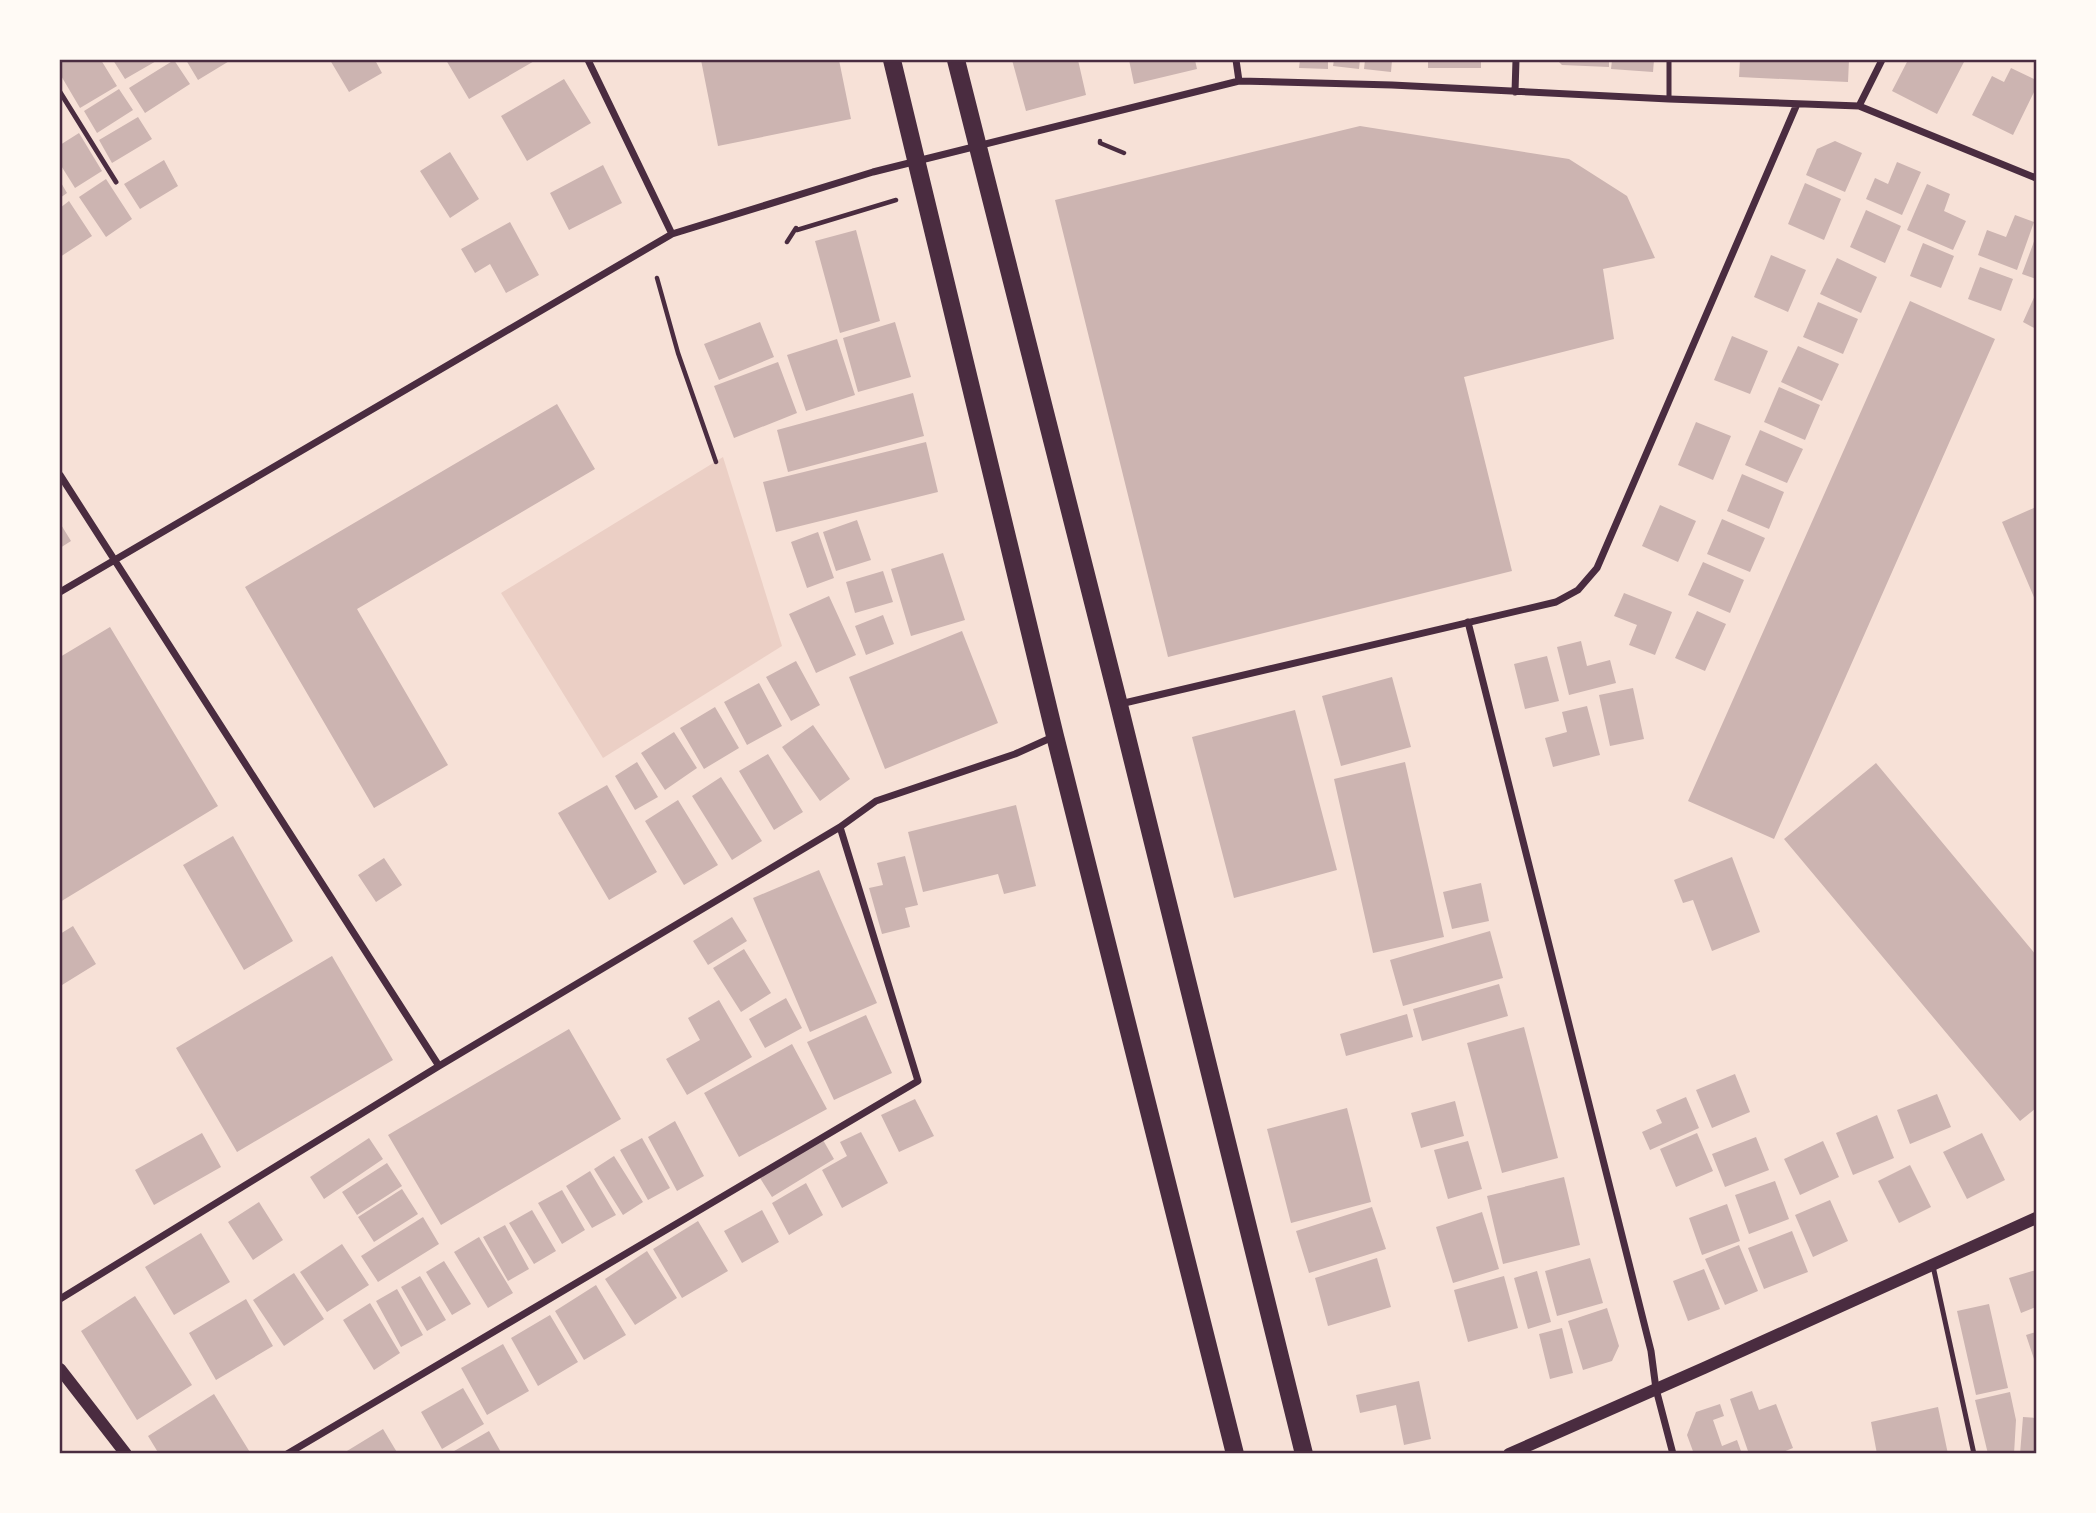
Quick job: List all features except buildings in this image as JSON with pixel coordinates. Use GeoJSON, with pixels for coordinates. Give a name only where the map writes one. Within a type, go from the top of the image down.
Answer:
{"type":"FeatureCollection","features":[{"type":"Feature","properties":{"kind":"main road"},"geometry":{"type":"LineString","coordinates":[[892,60],[1055,736],[1235,1454]]}},
{"type":"Feature","properties":{"kind":"main road"},"geometry":{"type":"LineString","coordinates":[[956,60],[1304,1454]]}},
{"type":"Feature","properties":{"kind":"street"},"geometry":{"type":"LineString","coordinates":[[588,60],[672,234]]}},
{"type":"Feature","properties":{"kind":"street"},"geometry":{"type":"LineString","coordinates":[[1236,60],[1240,81]]}},
{"type":"Feature","properties":{"kind":"street"},"geometry":{"type":"LineString","coordinates":[[1515,92],[1516,60]]}},
{"type":"Feature","properties":{"kind":"street"},"geometry":{"type":"LineString","coordinates":[[1859,106],[1882,60]]}},
{"type":"Feature","properties":{"kind":"street"},"geometry":{"type":"LineString","coordinates":[[60,592],[672,234],[784,198],[917,161],[1240,81],[1392,85],[1859,106],[2036,178]]}},
{"type":"Feature","properties":{"kind":"street"},"geometry":{"type":"LineString","coordinates":[[1119,705],[1556,602],[1578,590],[1597,568],[1797,104]]}},
{"type":"Feature","properties":{"kind":"street"},"geometry":{"type":"LineString","coordinates":[[60,475],[439,1066]]}},
{"type":"Feature","properties":{"kind":"street"},"geometry":{"type":"LineString","coordinates":[[1468,622],[1651,1351],[1656,1389],[1673,1454]]}},
{"type":"Feature","properties":{"kind":"street"},"geometry":{"type":"LineString","coordinates":[[60,1299],[439,1066],[839,827],[876,801],[1015,754],[1055,736]]}},
{"type":"Feature","properties":{"kind":"street"},"geometry":{"type":"LineString","coordinates":[[287,1454],[918,1081],[839,827]]}},
{"type":"Feature","properties":{"kind":"street"},"geometry":{"type":"LineString","coordinates":[[1508,1454],[2036,1218]]}},
{"type":"Feature","properties":{"kind":"street"},"geometry":{"type":"LineString","coordinates":[[60,1369],[126,1454]]}},
{"type":"Feature","properties":{"kind":"lane"},"geometry":{"type":"LineString","coordinates":[[1669,60],[1669,99]]}},
{"type":"Feature","properties":{"kind":"lane"},"geometry":{"type":"LineString","coordinates":[[60,92],[116,182]]}},
{"type":"Feature","properties":{"kind":"lane"},"geometry":{"type":"LineString","coordinates":[[1933,1266],[1974,1454]]}},
{"type":"Feature","properties":{"kind":"path"},"geometry":{"type":"LineString","coordinates":[[796,230],[860,211]]}},
{"type":"Feature","properties":{"kind":"path"},"geometry":{"type":"LineString","coordinates":[[657,278],[678,352],[716,462]]}},
{"type":"Feature","properties":{"kind":"shaded area"},"geometry":{"type":"Polygon","coordinates":[[[723,457],[782,646],[603,758],[501,593],[723,457]]]}}]}
